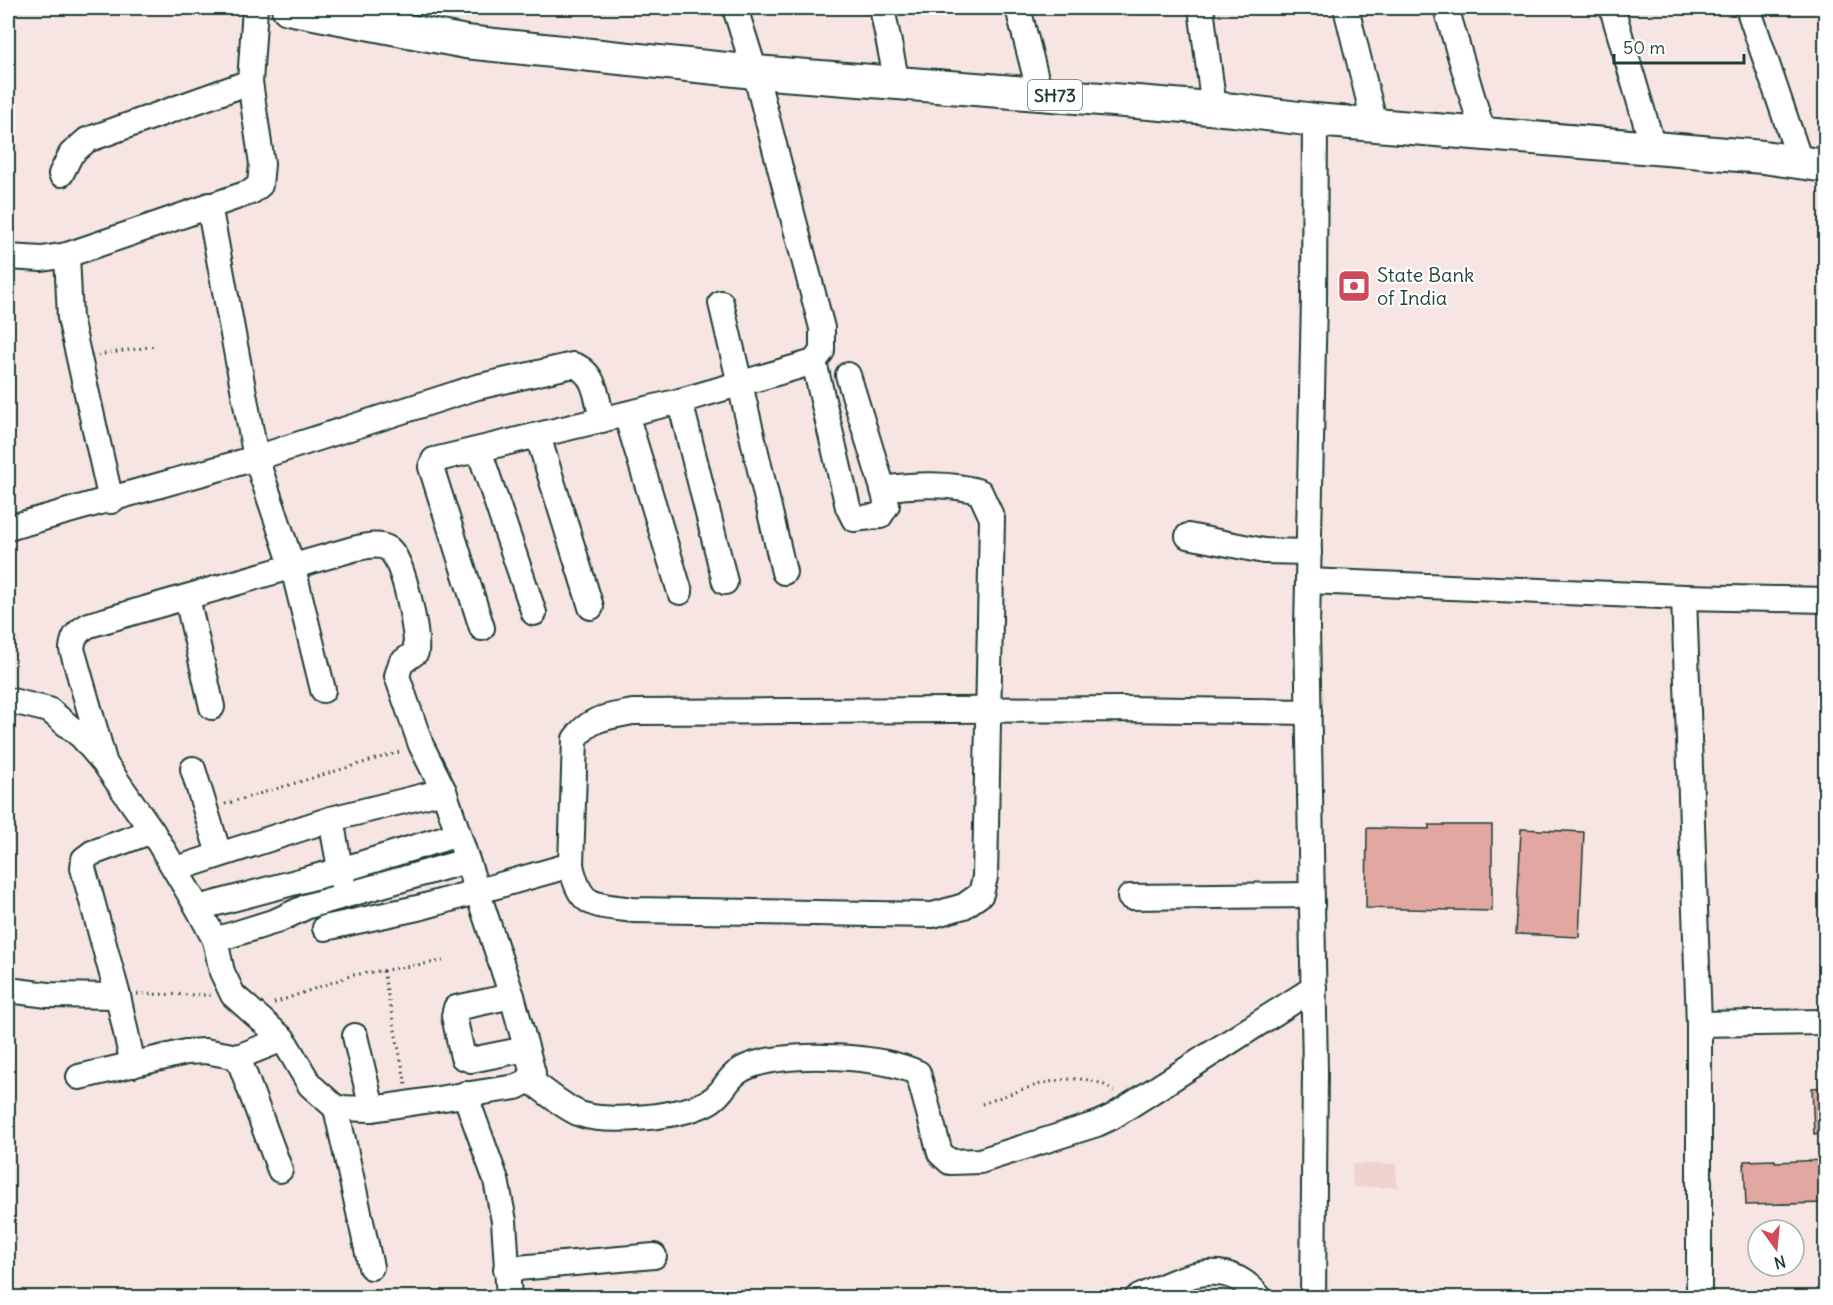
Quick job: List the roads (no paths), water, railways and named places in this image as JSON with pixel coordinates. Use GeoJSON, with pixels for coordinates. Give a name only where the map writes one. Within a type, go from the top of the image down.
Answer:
{"type":"FeatureCollection","features":[{"type":"Feature","properties":{"kind":"main road","name":"SH73"},"geometry":{"type":"LineString","coordinates":[[288,8],[466,42],[755,72],[1214,108],[1315,120],[1653,147],[1813,165]]}},
{"type":"Feature","properties":{"kind":"street"},"geometry":{"type":"LineString","coordinates":[[8,257],[42,259],[67,255],[250,192],[260,186],[262,164],[250,82],[255,8]]}},
{"type":"Feature","properties":{"kind":"street"},"geometry":{"type":"LineString","coordinates":[[482,628],[431,467],[434,460],[741,385],[814,362],[822,351],[822,328],[755,72],[735,8]]}},
{"type":"Feature","properties":{"kind":"street"},"geometry":{"type":"LineString","coordinates":[[882,8],[897,83]]}},
{"type":"Feature","properties":{"kind":"street"},"geometry":{"type":"LineString","coordinates":[[1018,8],[1040,94]]}},
{"type":"Feature","properties":{"kind":"street"},"geometry":{"type":"LineString","coordinates":[[1201,8],[1214,108]]}},
{"type":"Feature","properties":{"kind":"street"},"geometry":{"type":"LineString","coordinates":[[1346,8],[1375,125]]}},
{"type":"Feature","properties":{"kind":"street"},"geometry":{"type":"LineString","coordinates":[[1446,8],[1483,133]]}},
{"type":"Feature","properties":{"kind":"street"},"geometry":{"type":"LineString","coordinates":[[1612,8],[1653,147]]}},
{"type":"Feature","properties":{"kind":"street"},"geometry":{"type":"LineString","coordinates":[[1748,8],[1813,165]]}},
{"type":"Feature","properties":{"kind":"street"},"geometry":{"type":"LineString","coordinates":[[61,174],[71,154],[87,140],[250,82]]}},
{"type":"Feature","properties":{"kind":"street"},"geometry":{"type":"LineString","coordinates":[[1313,1298],[1314,988],[1308,581],[1315,120]]}},
{"type":"Feature","properties":{"kind":"street"},"geometry":{"type":"LineString","coordinates":[[209,205],[256,459],[293,568],[323,690]]}},
{"type":"Feature","properties":{"kind":"street"},"geometry":{"type":"LineString","coordinates":[[67,255],[70,318],[111,501]]}},
{"type":"Feature","properties":{"kind":"street"},"geometry":{"type":"LineString","coordinates":[[721,303],[784,572]]}},
{"type":"Feature","properties":{"kind":"street"},"geometry":{"type":"LineString","coordinates":[[814,362],[848,507],[854,519],[880,516],[887,505],[884,489],[848,375]]}},
{"type":"Feature","properties":{"kind":"street"},"geometry":{"type":"LineString","coordinates":[[8,528],[256,459],[477,387],[573,365],[584,368],[590,376],[602,420]]}},
{"type":"Feature","properties":{"kind":"street"},"geometry":{"type":"LineString","coordinates":[[680,401],[725,582]]}},
{"type":"Feature","properties":{"kind":"street"},"geometry":{"type":"LineString","coordinates":[[626,414],[680,592]]}},
{"type":"Feature","properties":{"kind":"street"},"geometry":{"type":"LineString","coordinates":[[538,436],[591,607]]}},
{"type":"Feature","properties":{"kind":"street"},"geometry":{"type":"LineString","coordinates":[[479,450],[534,614]]}},
{"type":"Feature","properties":{"kind":"street"},"geometry":{"type":"LineString","coordinates":[[884,489],[900,486],[965,487],[980,492],[988,505],[992,518],[988,712],[985,877],[981,894],[964,906],[933,915],[633,910],[593,904],[577,889],[571,865],[575,739],[583,727],[601,718],[633,712],[988,712],[1125,709],[1309,712]]}},
{"type":"Feature","properties":{"kind":"street"},"geometry":{"type":"LineString","coordinates":[[1188,536],[1264,551],[1309,552]]}},
{"type":"Feature","properties":{"kind":"street"},"geometry":{"type":"LineString","coordinates":[[105,764],[74,657],[73,639],[89,625],[372,544],[388,548],[397,558],[416,630],[417,644],[416,652],[401,663],[397,676],[422,746],[444,791],[512,996],[533,1073],[530,1080],[516,1087],[372,1109],[336,1108]]}},
{"type":"Feature","properties":{"kind":"street"},"geometry":{"type":"LineString","coordinates":[[1308,581],[1684,597],[1826,600]]}},
{"type":"Feature","properties":{"kind":"street"},"geometry":{"type":"LineString","coordinates":[[1684,597],[1699,1024],[1699,1298]]}},
{"type":"Feature","properties":{"kind":"street"},"geometry":{"type":"LineString","coordinates":[[187,598],[212,707]]}},
{"type":"Feature","properties":{"kind":"street"},"geometry":{"type":"LineString","coordinates":[[8,700],[49,710],[82,737],[105,764],[152,831],[198,908],[215,940],[222,972],[233,995],[283,1039],[310,1085],[336,1108],[371,1268]]}},
{"type":"Feature","properties":{"kind":"street"},"geometry":{"type":"LineString","coordinates":[[193,769],[219,854]]}},
{"type":"Feature","properties":{"kind":"street"},"geometry":{"type":"LineString","coordinates":[[176,870],[331,819],[444,791]]}},
{"type":"Feature","properties":{"kind":"street"},"geometry":{"type":"LineString","coordinates":[[331,819],[350,923]]}},
{"type":"Feature","properties":{"kind":"street"},"geometry":{"type":"LineString","coordinates":[[133,1065],[118,996],[83,868],[84,858],[92,853],[152,831]]}},
{"type":"Feature","properties":{"kind":"street"},"geometry":{"type":"LineString","coordinates":[[198,908],[341,870],[458,834]]}},
{"type":"Feature","properties":{"kind":"street"},"geometry":{"type":"LineString","coordinates":[[215,940],[276,921],[308,906],[466,861]]}},
{"type":"Feature","properties":{"kind":"street"},"geometry":{"type":"LineString","coordinates":[[325,928],[422,907],[571,865]]}},
{"type":"Feature","properties":{"kind":"street"},"geometry":{"type":"LineString","coordinates":[[1130,897],[1311,895]]}},
{"type":"Feature","properties":{"kind":"street"},"geometry":{"type":"LineString","coordinates":[[530,1080],[578,1113],[600,1119],[631,1119],[685,1111],[710,1101],[731,1075],[755,1064],[815,1057],[868,1060],[904,1066],[918,1073],[940,1153],[950,1162],[963,1163],[980,1161],[1096,1124],[1132,1104],[1314,988]]}},
{"type":"Feature","properties":{"kind":"street"},"geometry":{"type":"LineString","coordinates":[[8,990],[48,995],[118,996]]}},
{"type":"Feature","properties":{"kind":"street"},"geometry":{"type":"LineString","coordinates":[[512,996],[456,1008],[454,1017],[463,1057],[471,1060],[526,1049]]}},
{"type":"Feature","properties":{"kind":"street"},"geometry":{"type":"LineString","coordinates":[[1699,1024],[1826,1022]]}},
{"type":"Feature","properties":{"kind":"street"},"geometry":{"type":"LineString","coordinates":[[355,1036],[372,1109]]}},
{"type":"Feature","properties":{"kind":"street"},"geometry":{"type":"LineString","coordinates":[[79,1077],[186,1052],[205,1051],[238,1057],[283,1039]]}},
{"type":"Feature","properties":{"kind":"street"},"geometry":{"type":"LineString","coordinates":[[238,1057],[280,1170]]}},
{"type":"Feature","properties":{"kind":"street"},"geometry":{"type":"LineString","coordinates":[[465,1095],[496,1180],[504,1221],[509,1298]]}},
{"type":"Feature","properties":{"kind":"street"},"geometry":{"type":"LineString","coordinates":[[506,1269],[654,1256]]}},
{"type":"Feature","properties":{"kind":"street"},"geometry":{"type":"LineString","coordinates":[[1137,1298],[1190,1275],[1214,1272],[1241,1278],[1260,1298]]}},
{"type":"Feature","properties":{"kind":"place","name":"State Bank of India"},"geometry":{"type":"Point","coordinates":[1354,286]}}]}
